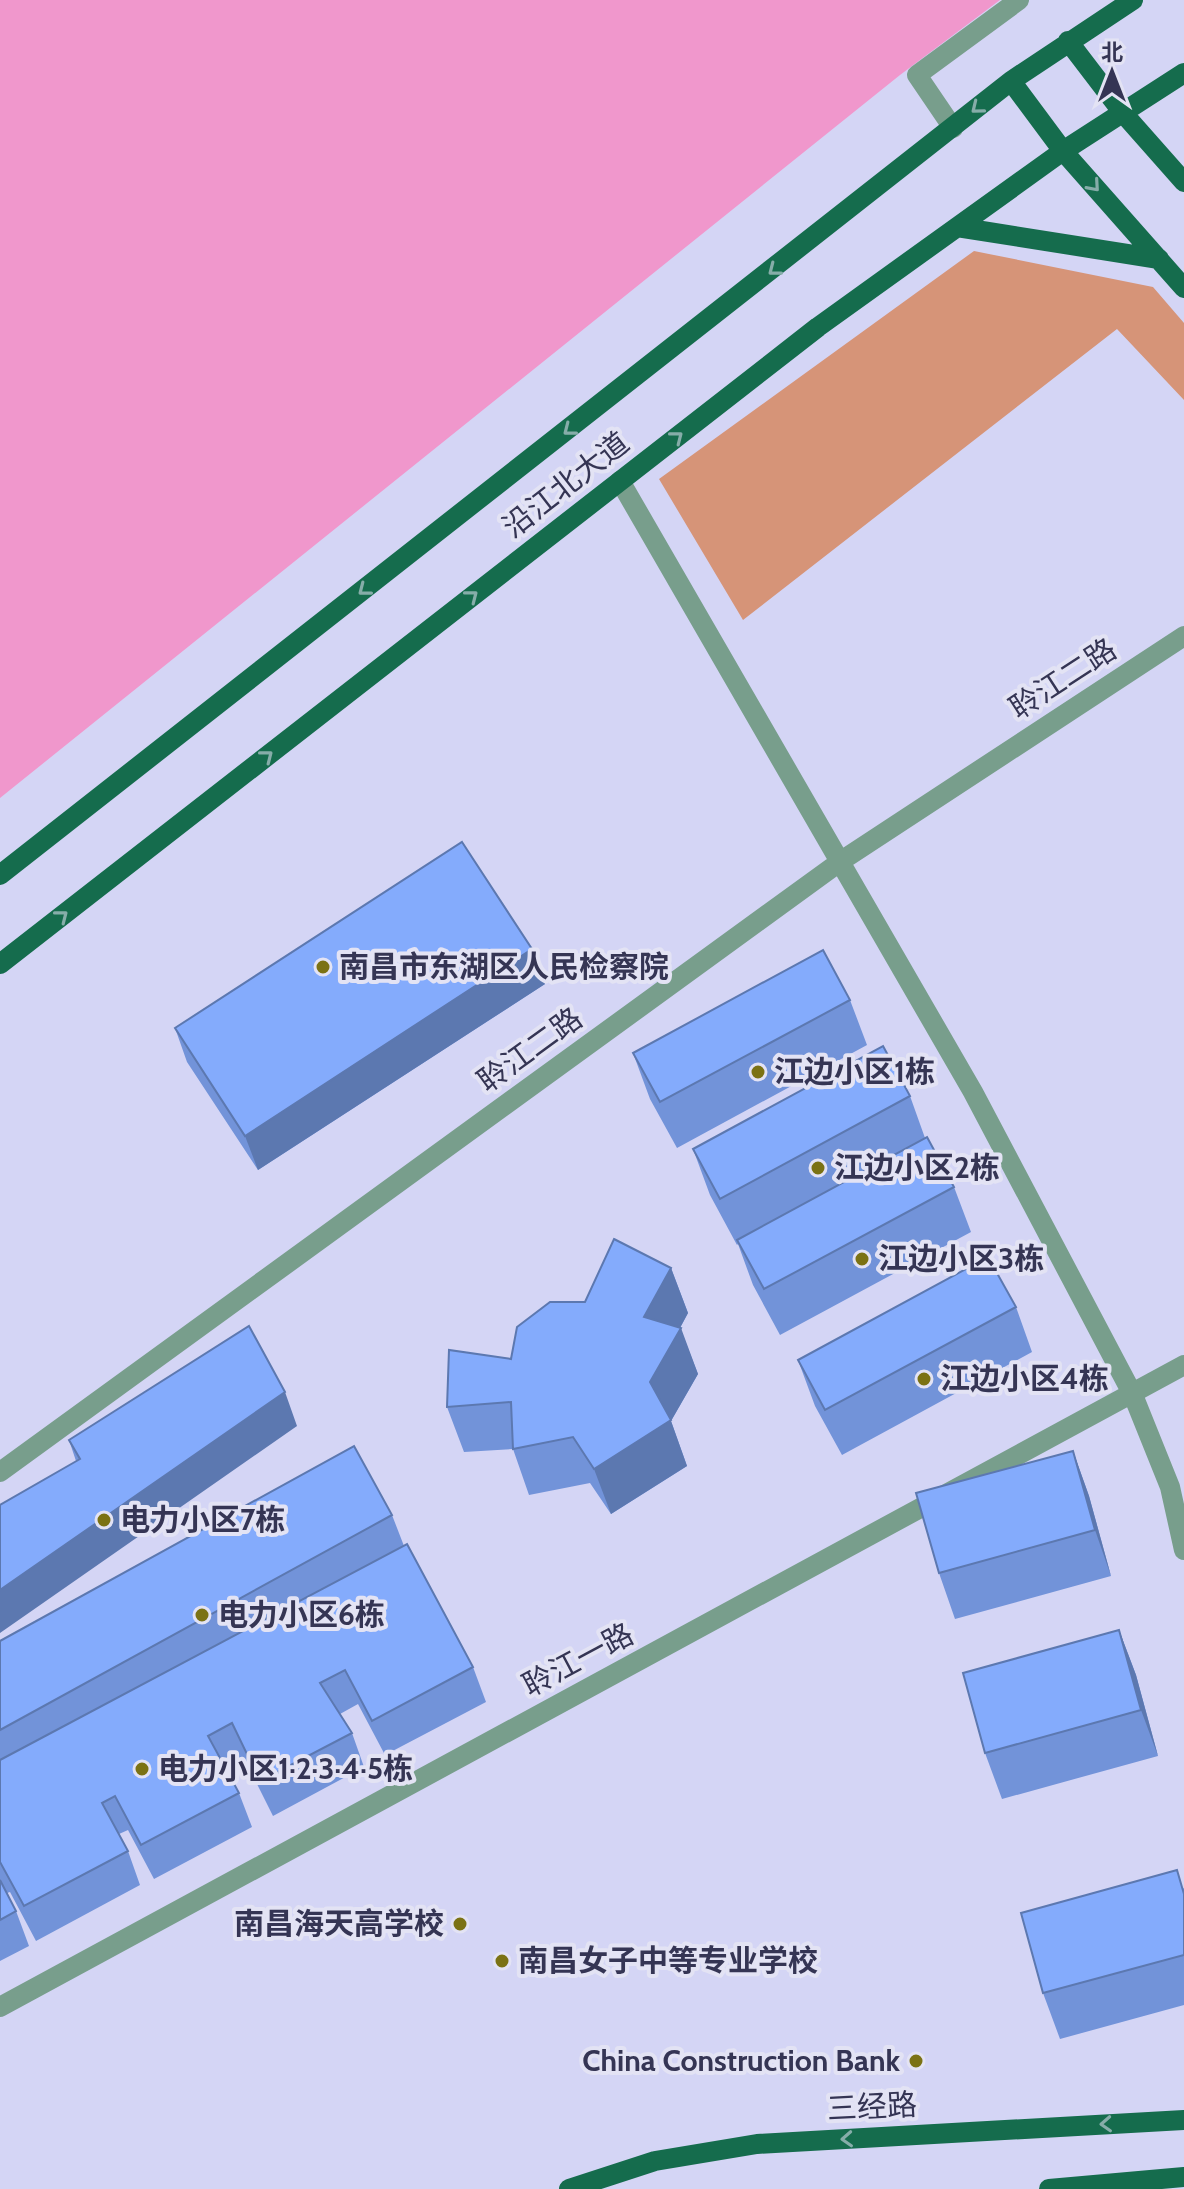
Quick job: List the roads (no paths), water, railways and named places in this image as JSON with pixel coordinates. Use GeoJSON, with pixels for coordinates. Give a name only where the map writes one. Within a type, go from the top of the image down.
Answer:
{"type":"FeatureCollection","features":[{"type":"Feature","properties":{"kind":"main road","name":"沿江北大道"},"geometry":{"type":"LineString","coordinates":[[0,875],[1011,81],[1133,0]]}},
{"type":"Feature","properties":{"kind":"main road"},"geometry":{"type":"LineString","coordinates":[[1068,41],[1123,113],[1184,182]]}},
{"type":"Feature","properties":{"kind":"main road","name":"沿江北大道"},"geometry":{"type":"LineString","coordinates":[[0,964],[818,327],[1063,151],[1184,73]]}},
{"type":"Feature","properties":{"kind":"main road"},"geometry":{"type":"LineString","coordinates":[[1011,81],[1063,151],[1184,288]]}},
{"type":"Feature","properties":{"kind":"main road"},"geometry":{"type":"LineString","coordinates":[[957,227],[1159,259]]}},
{"type":"Feature","properties":{"kind":"main road","name":"三经路"},"geometry":{"type":"LineString","coordinates":[[569,2189],[655,2161],[757,2144],[1184,2120]]}},
{"type":"Feature","properties":{"kind":"main road"},"geometry":{"type":"LineString","coordinates":[[1049,2189],[1184,2177]]}},
{"type":"Feature","properties":{"kind":"street"},"geometry":{"type":"LineString","coordinates":[[953,128],[917,75],[1019,0]]}},
{"type":"Feature","properties":{"kind":"street"},"geometry":{"type":"LineString","coordinates":[[620,481],[973,1092],[1133,1395],[1170,1487],[1184,1550]]}},
{"type":"Feature","properties":{"kind":"street","name":"聆江二路"},"geometry":{"type":"LineString","coordinates":[[0,1472],[841,861],[1184,636]]}},
{"type":"Feature","properties":{"kind":"street","name":"聆江一路"},"geometry":{"type":"LineString","coordinates":[[0,2007],[1184,1365]]}},
{"type":"Feature","properties":{"kind":"place","name":"南昌市东湖区人民检察院"},"geometry":{"type":"Point","coordinates":[323,967]}},
{"type":"Feature","properties":{"kind":"place","name":"江边小区1栋"},"geometry":{"type":"Point","coordinates":[758,1072]}},
{"type":"Feature","properties":{"kind":"place","name":"江边小区2栋"},"geometry":{"type":"Point","coordinates":[818,1168]}},
{"type":"Feature","properties":{"kind":"place","name":"江边小区3栋"},"geometry":{"type":"Point","coordinates":[862,1259]}},
{"type":"Feature","properties":{"kind":"place","name":"江边小区4栋"},"geometry":{"type":"Point","coordinates":[924,1379]}},
{"type":"Feature","properties":{"kind":"place","name":"电力小区7栋"},"geometry":{"type":"Point","coordinates":[104,1520]}},
{"type":"Feature","properties":{"kind":"place","name":"电力小区6栋"},"geometry":{"type":"Point","coordinates":[202,1615]}},
{"type":"Feature","properties":{"kind":"place","name":"电力小区1·2·3·4·5栋"},"geometry":{"type":"Point","coordinates":[142,1769]}},
{"type":"Feature","properties":{"kind":"place","name":"南昌海天高学校"},"geometry":{"type":"Point","coordinates":[460,1924]}},
{"type":"Feature","properties":{"kind":"place","name":"南昌女子中等专业学校"},"geometry":{"type":"Point","coordinates":[502,1961]}},
{"type":"Feature","properties":{"kind":"place","name":"China Construction Bank"},"geometry":{"type":"Point","coordinates":[916,2061]}}]}
